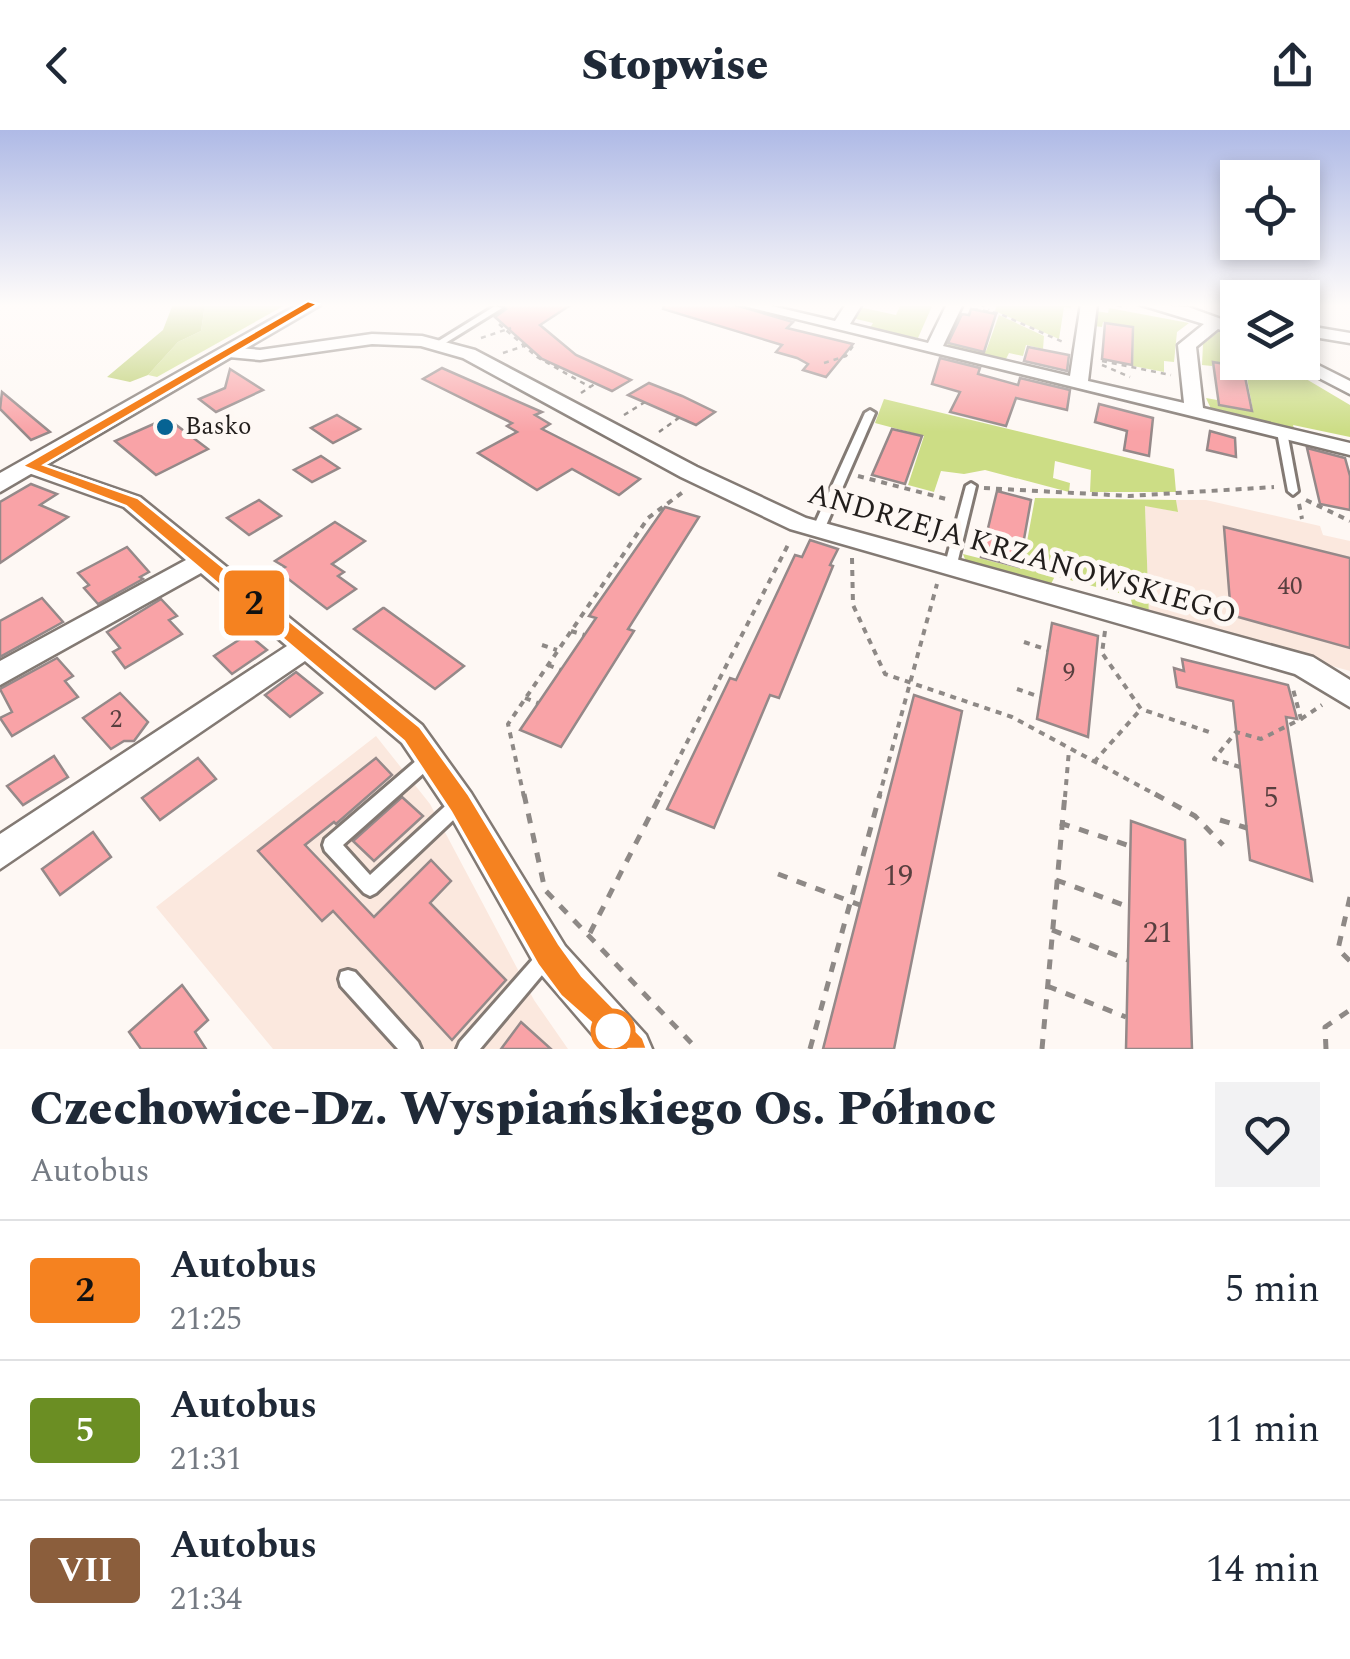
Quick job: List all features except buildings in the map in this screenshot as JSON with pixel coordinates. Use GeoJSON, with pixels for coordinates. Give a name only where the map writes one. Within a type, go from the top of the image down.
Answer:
{"type":"FeatureCollection","features":[{"type":"Feature","properties":{"kind":"street"},"geometry":{"type":"LineString","coordinates":[[1,483],[237,347]]}},
{"type":"Feature","properties":{"kind":"street","name":"ANDRZEJA KRZANOWSKIEGO"},"geometry":{"type":"LineString","coordinates":[[229,352],[260,354],[313,347]]}},
{"type":"Feature","properties":{"kind":"street","name":"ANDRZEJA KRZANOWSKIEGO"},"geometry":{"type":"LineString","coordinates":[[443,347],[469,354],[702,478],[818,530],[945,571],[1303,665],[1350,695]]}},
{"type":"Feature","properties":{"kind":"street"},"geometry":{"type":"LineString","coordinates":[[920,347],[1350,449]]}},
{"type":"Feature","properties":{"kind":"street"},"geometry":{"type":"LineString","coordinates":[[1078,384],[1083,347]]}},
{"type":"Feature","properties":{"kind":"street"},"geometry":{"type":"LineString","coordinates":[[1187,347],[1194,411]]}},
{"type":"Feature","properties":{"kind":"street"},"geometry":{"type":"LineString","coordinates":[[1320,372],[1350,388]]}},
{"type":"Feature","properties":{"kind":"street"},"geometry":{"type":"LineString","coordinates":[[30,466],[132,502],[412,734],[460,804],[548,954],[572,986],[632,1049]]}},
{"type":"Feature","properties":{"kind":"street"},"geometry":{"type":"LineString","coordinates":[[0,674],[201,562]]}},
{"type":"Feature","properties":{"kind":"street"},"geometry":{"type":"LineString","coordinates":[[0,853],[307,646]]}},
{"type":"Feature","properties":{"kind":"lane"},"geometry":{"type":"LineString","coordinates":[[818,530],[870,412]]}},
{"type":"Feature","properties":{"kind":"lane"},"geometry":{"type":"LineString","coordinates":[[1282,432],[1295,494]]}},
{"type":"Feature","properties":{"kind":"lane"},"geometry":{"type":"LineString","coordinates":[[945,571],[971,486]]}},
{"type":"Feature","properties":{"kind":"lane"},"geometry":{"type":"LineString","coordinates":[[429,759],[331,845],[370,887],[460,804]]}},
{"type":"Feature","properties":{"kind":"lane"},"geometry":{"type":"LineString","coordinates":[[468,1049],[548,954]]}},
{"type":"Feature","properties":{"kind":"lane"},"geometry":{"type":"LineString","coordinates":[[348,979],[411,1049]]}},
{"type":"Feature","properties":{"kind":"path"},"geometry":{"type":"LineString","coordinates":[[504,353],[521,347]]}},
{"type":"Feature","properties":{"kind":"path"},"geometry":{"type":"LineString","coordinates":[[525,347],[590,387]]}},
{"type":"Feature","properties":{"kind":"path"},"geometry":{"type":"LineString","coordinates":[[824,363],[846,356],[853,347]]}},
{"type":"Feature","properties":{"kind":"path"},"geometry":{"type":"LineString","coordinates":[[1071,347],[1190,378]]}},
{"type":"Feature","properties":{"kind":"path"},"geometry":{"type":"LineString","coordinates":[[552,378],[564,372]]}},
{"type":"Feature","properties":{"kind":"path"},"geometry":{"type":"LineString","coordinates":[[580,392],[596,383]]}},
{"type":"Feature","properties":{"kind":"path"},"geometry":{"type":"LineString","coordinates":[[624,415],[645,402]]}},
{"type":"Feature","properties":{"kind":"path"},"geometry":{"type":"LineString","coordinates":[[659,432],[680,417]]}},
{"type":"Feature","properties":{"kind":"path"},"geometry":{"type":"LineString","coordinates":[[844,472],[967,504]]}},
{"type":"Feature","properties":{"kind":"path"},"geometry":{"type":"LineString","coordinates":[[697,1049],[546,890],[508,724],[652,519],[702,478]]}},
{"type":"Feature","properties":{"kind":"path"},"geometry":{"type":"LineString","coordinates":[[971,486],[1028,493],[1202,496],[1274,486],[1350,520]]}},
{"type":"Feature","properties":{"kind":"path"},"geometry":{"type":"LineString","coordinates":[[589,934],[788,542]]}},
{"type":"Feature","properties":{"kind":"path"},"geometry":{"type":"LineString","coordinates":[[852,548],[853,605],[885,674],[1012,717],[1195,816],[1223,845]]}},
{"type":"Feature","properties":{"kind":"path"},"geometry":{"type":"LineString","coordinates":[[810,1049],[907,682],[945,571]]}},
{"type":"Feature","properties":{"kind":"path"},"geometry":{"type":"LineString","coordinates":[[1106,621],[1102,653],[1141,709],[1212,734]]}},
{"type":"Feature","properties":{"kind":"path"},"geometry":{"type":"LineString","coordinates":[[571,631],[584,636]]}},
{"type":"Feature","properties":{"kind":"path"},"geometry":{"type":"LineString","coordinates":[[1024,642],[1048,650]]}},
{"type":"Feature","properties":{"kind":"path"},"geometry":{"type":"LineString","coordinates":[[542,645],[558,650]]}},
{"type":"Feature","properties":{"kind":"path"},"geometry":{"type":"LineString","coordinates":[[548,665],[560,670]]}},
{"type":"Feature","properties":{"kind":"path"},"geometry":{"type":"LineString","coordinates":[[1294,675],[1293,687],[1302,719]]}},
{"type":"Feature","properties":{"kind":"path"},"geometry":{"type":"LineString","coordinates":[[1017,689],[1040,696]]}},
{"type":"Feature","properties":{"kind":"path"},"geometry":{"type":"LineString","coordinates":[[526,698],[538,703]]}},
{"type":"Feature","properties":{"kind":"path"},"geometry":{"type":"LineString","coordinates":[[1240,767],[1214,759],[1236,732],[1260,739],[1326,703]]}},
{"type":"Feature","properties":{"kind":"path"},"geometry":{"type":"LineString","coordinates":[[1094,762],[1141,709]]}},
{"type":"Feature","properties":{"kind":"path"},"geometry":{"type":"LineString","coordinates":[[899,714],[908,717]]}},
{"type":"Feature","properties":{"kind":"path"},"geometry":{"type":"LineString","coordinates":[[1042,1049],[1069,750]]}},
{"type":"Feature","properties":{"kind":"path"},"geometry":{"type":"LineString","coordinates":[[887,758],[897,762]]}},
{"type":"Feature","properties":{"kind":"path"},"geometry":{"type":"LineString","coordinates":[[876,800],[886,804]]}},
{"type":"Feature","properties":{"kind":"path"},"geometry":{"type":"LineString","coordinates":[[1220,820],[1246,828]]}},
{"type":"Feature","properties":{"kind":"path"},"geometry":{"type":"LineString","coordinates":[[1060,822],[1130,846]]}},
{"type":"Feature","properties":{"kind":"path"},"geometry":{"type":"LineString","coordinates":[[865,844],[875,848]]}},
{"type":"Feature","properties":{"kind":"path"},"geometry":{"type":"LineString","coordinates":[[778,874],[860,905]]}},
{"type":"Feature","properties":{"kind":"path"},"geometry":{"type":"LineString","coordinates":[[1056,880],[1129,907]]}},
{"type":"Feature","properties":{"kind":"path"},"geometry":{"type":"LineString","coordinates":[[1350,897],[1338,949],[1350,960]]}},
{"type":"Feature","properties":{"kind":"path"},"geometry":{"type":"LineString","coordinates":[[1052,930],[1128,960]]}},
{"type":"Feature","properties":{"kind":"path"},"geometry":{"type":"LineString","coordinates":[[836,951],[847,956]]}},
{"type":"Feature","properties":{"kind":"path"},"geometry":{"type":"LineString","coordinates":[[1047,986],[1126,1017]]}},
{"type":"Feature","properties":{"kind":"path"},"geometry":{"type":"LineString","coordinates":[[821,1007],[832,1012]]}},
{"type":"Feature","properties":{"kind":"path"},"geometry":{"type":"LineString","coordinates":[[1326,1049],[1325,1028],[1350,1010]]}},
{"type":"Feature","properties":{"kind":"shaded area"},"geometry":{"type":"Polygon","coordinates":[[[1176,500],[1206,500],[1320,526],[1323,535],[1350,541],[1350,671],[1149,616],[1145,505],[1177,512],[1176,500]]]}},
{"type":"Feature","properties":{"kind":"shaded area"},"geometry":{"type":"Polygon","coordinates":[[[376,736],[430,804],[534,1000],[568,1049],[273,1049],[156,907],[376,736]]]}},
{"type":"Feature","properties":{"kind":"green space"},"geometry":{"type":"Polygon","coordinates":[[[143,347],[174,347],[148,375],[130,382],[107,377],[143,347]]]}},
{"type":"Feature","properties":{"kind":"green space"},"geometry":{"type":"Polygon","coordinates":[[[174,347],[211,347],[157,377],[148,375],[174,347]]]}},
{"type":"Feature","properties":{"kind":"green space"},"geometry":{"type":"Polygon","coordinates":[[[966,347],[986,351],[987,347],[1025,347],[1023,356],[1009,353],[1005,361],[947,349],[966,347]]]}},
{"type":"Feature","properties":{"kind":"green space"},"geometry":{"type":"Polygon","coordinates":[[[1133,347],[1176,347],[1174,362],[1164,361],[1164,372],[1133,366],[1133,347]]]}},
{"type":"Feature","properties":{"kind":"green space"},"geometry":{"type":"Polygon","coordinates":[[[1203,347],[1220,347],[1220,362],[1212,361],[1212,366],[1202,365],[1203,347]]]}},
{"type":"Feature","properties":{"kind":"green space"},"geometry":{"type":"Polygon","coordinates":[[[1247,380],[1308,380],[1350,405],[1350,437],[1293,425],[1295,431],[1212,411],[1206,398],[1217,400],[1218,405],[1253,411],[1247,380]]]}},
{"type":"Feature","properties":{"kind":"green space"},"geometry":{"type":"Polygon","coordinates":[[[884,399],[1174,469],[1176,492],[1090,492],[1091,470],[1055,461],[1053,478],[1070,483],[1069,492],[985,470],[964,474],[941,471],[934,492],[908,485],[924,436],[875,423],[884,399]]]}},
{"type":"Feature","properties":{"kind":"green space"},"geometry":{"type":"Polygon","coordinates":[[[1035,498],[1176,500],[1178,512],[1145,506],[1149,616],[1134,611],[1130,596],[1055,576],[1050,586],[968,567],[963,554],[1022,569],[1035,498]]]}},
{"type":"Feature","properties":{"kind":"bus line","name":"2"},"geometry":{"type":"LineString","coordinates":[[237,347],[30,466],[132,502],[412,734],[460,804],[548,954],[572,986],[632,1049]]}},
{"type":"Feature","properties":{"kind":"place","name":"Basko"},"geometry":{"type":"Point","coordinates":[165,427]}}]}
